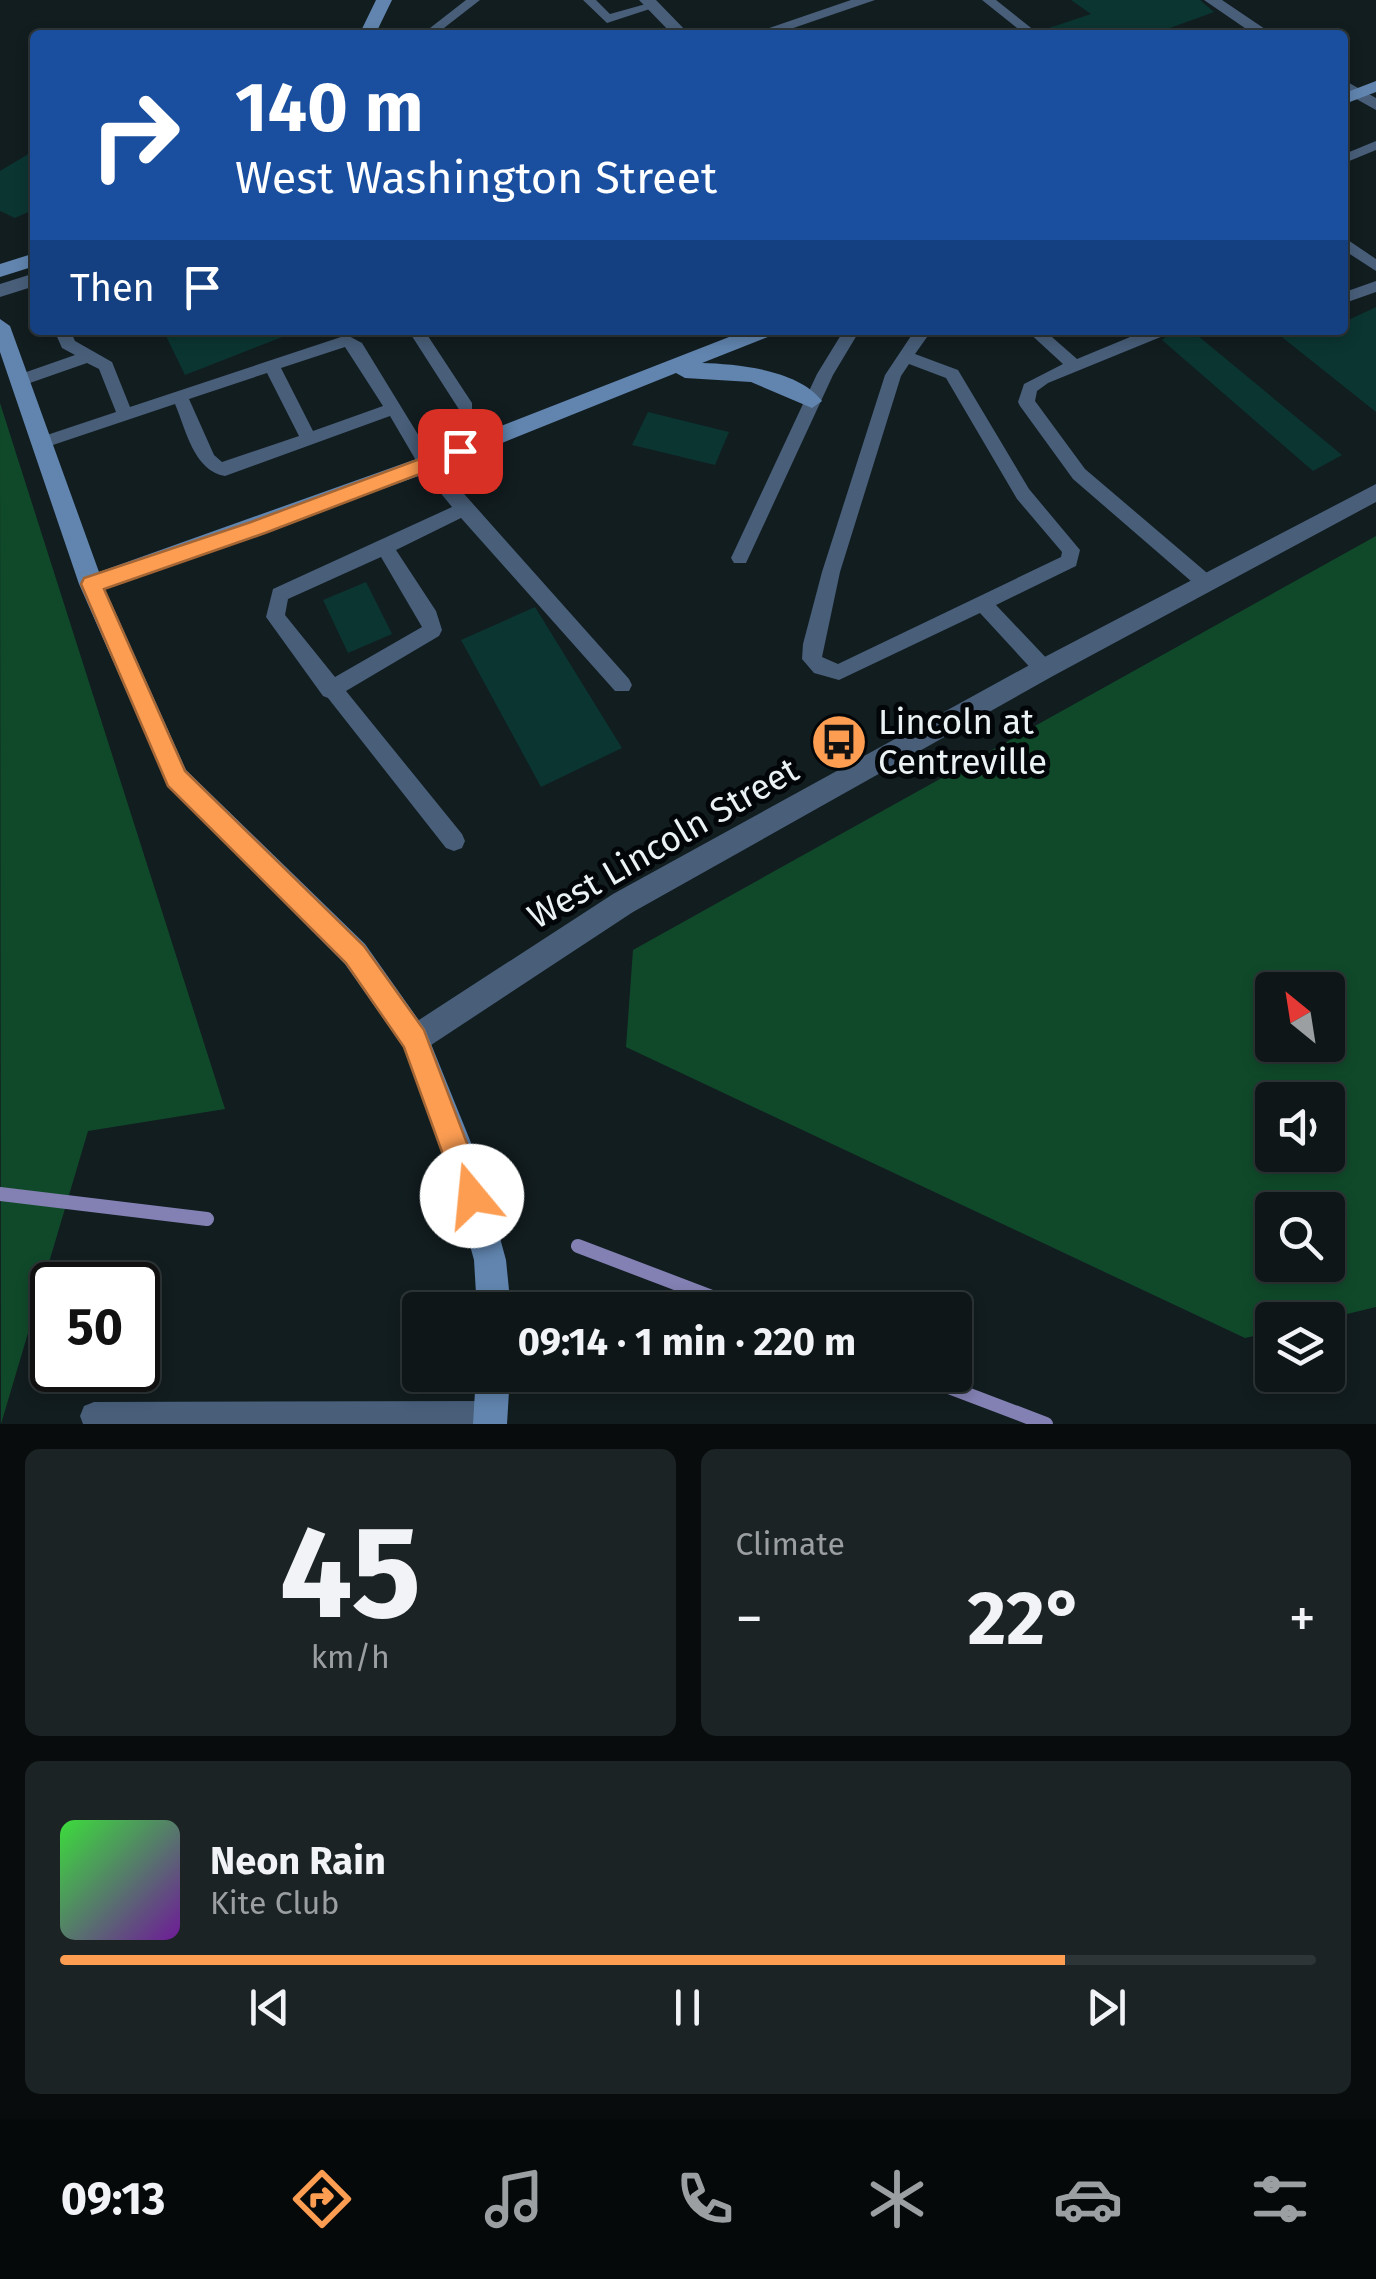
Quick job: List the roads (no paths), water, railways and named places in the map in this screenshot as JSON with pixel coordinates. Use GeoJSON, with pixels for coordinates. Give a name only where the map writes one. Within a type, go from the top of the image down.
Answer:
{"type":"FeatureCollection","features":[{"type":"Feature","properties":{"kind":"main road"},"geometry":{"type":"LineString","coordinates":[[369,30],[384,0]]}},
{"type":"Feature","properties":{"kind":"main road"},"geometry":{"type":"LineString","coordinates":[[1348,92],[1376,86]]}},
{"type":"Feature","properties":{"kind":"main road"},"geometry":{"type":"LineString","coordinates":[[0,270],[30,261]]}},
{"type":"Feature","properties":{"kind":"main road"},"geometry":{"type":"LineString","coordinates":[[0,326],[92,584],[177,778],[355,954],[415,1039],[464,1165],[490,1260],[493,1292]]}},
{"type":"Feature","properties":{"kind":"main road"},"geometry":{"type":"LineString","coordinates":[[92,584],[427,464],[753,335]]}},
{"type":"Feature","properties":{"kind":"main road"},"geometry":{"type":"LineString","coordinates":[[660,372],[716,368],[747,372],[784,384],[812,402]]}},
{"type":"Feature","properties":{"kind":"main road"},"geometry":{"type":"LineString","coordinates":[[491,1420],[493,1392]]}},
{"type":"Feature","properties":{"kind":"street"},"geometry":{"type":"LineString","coordinates":[[773,30],[867,0]]}},
{"type":"Feature","properties":{"kind":"street"},"geometry":{"type":"LineString","coordinates":[[1212,0],[1258,30]]}},
{"type":"Feature","properties":{"kind":"street"},"geometry":{"type":"LineString","coordinates":[[650,3],[677,30]]}},
{"type":"Feature","properties":{"kind":"street"},"geometry":{"type":"LineString","coordinates":[[1348,92],[1376,105]]}},
{"type":"Feature","properties":{"kind":"street"},"geometry":{"type":"LineString","coordinates":[[0,290],[30,281]]}},
{"type":"Feature","properties":{"kind":"street","name":"West Lincoln Street"},"geometry":{"type":"LineString","coordinates":[[415,1039],[623,903],[1044,669],[1376,492]]}},
{"type":"Feature","properties":{"kind":"lane"},"geometry":{"type":"LineString","coordinates":[[434,30],[474,0]]}},
{"type":"Feature","properties":{"kind":"lane"},"geometry":{"type":"LineString","coordinates":[[589,0],[607,20],[650,3]]}},
{"type":"Feature","properties":{"kind":"lane"},"geometry":{"type":"LineString","coordinates":[[988,0],[1027,30]]}},
{"type":"Feature","properties":{"kind":"lane"},"geometry":{"type":"LineString","coordinates":[[1348,157],[1376,145]]}},
{"type":"Feature","properties":{"kind":"lane"},"geometry":{"type":"LineString","coordinates":[[1348,245],[1376,266]]}},
{"type":"Feature","properties":{"kind":"lane"},"geometry":{"type":"LineString","coordinates":[[1348,297],[1376,286]]}},
{"type":"Feature","properties":{"kind":"lane"},"geometry":{"type":"LineString","coordinates":[[64,335],[68,344],[106,366],[125,414]]}},
{"type":"Feature","properties":{"kind":"lane"},"geometry":{"type":"LineString","coordinates":[[419,335],[466,406]]}},
{"type":"Feature","properties":{"kind":"lane"},"geometry":{"type":"LineString","coordinates":[[740,558],[812,402],[849,335]]}},
{"type":"Feature","properties":{"kind":"lane"},"geometry":{"type":"LineString","coordinates":[[905,356],[952,374],[1023,494],[1071,550],[1070,560],[839,672],[826,670],[812,660],[810,648],[824,593],[893,375],[905,356],[920,335]]}},
{"type":"Feature","properties":{"kind":"lane"},"geometry":{"type":"LineString","coordinates":[[1040,335],[1076,367]]}},
{"type":"Feature","properties":{"kind":"lane"},"geometry":{"type":"LineString","coordinates":[[1120,335],[1130,344]]}},
{"type":"Feature","properties":{"kind":"lane"},"geometry":{"type":"LineString","coordinates":[[1151,335],[1042,379],[1030,388],[1026,402],[1080,474],[1206,583]]}},
{"type":"Feature","properties":{"kind":"lane"},"geometry":{"type":"LineString","coordinates":[[44,442],[347,340],[356,347],[427,464],[622,685]]}},
{"type":"Feature","properties":{"kind":"lane"},"geometry":{"type":"LineString","coordinates":[[21,380],[86,357]]}},
{"type":"Feature","properties":{"kind":"lane"},"geometry":{"type":"LineString","coordinates":[[272,364],[309,439]]}},
{"type":"Feature","properties":{"kind":"lane"},"geometry":{"type":"LineString","coordinates":[[179,395],[208,458],[217,468],[238,465],[392,409]]}},
{"type":"Feature","properties":{"kind":"lane"},"geometry":{"type":"LineString","coordinates":[[454,841],[330,690],[275,616],[280,594],[464,509]]}},
{"type":"Feature","properties":{"kind":"lane"},"geometry":{"type":"LineString","coordinates":[[330,690],[432,630],[433,623],[385,547]]}},
{"type":"Feature","properties":{"kind":"lane"},"geometry":{"type":"LineString","coordinates":[[982,602],[1044,669]]}},
{"type":"Feature","properties":{"kind":"lane"},"geometry":{"type":"LineString","coordinates":[[94,1416],[491,1420]]}},
{"type":"Feature","properties":{"kind":"waterway"},"geometry":{"type":"LineString","coordinates":[[0,1194],[207,1219]]}},
{"type":"Feature","properties":{"kind":"waterway"},"geometry":{"type":"LineString","coordinates":[[578,1246],[699,1292]]}},
{"type":"Feature","properties":{"kind":"waterway"},"geometry":{"type":"LineString","coordinates":[[962,1392],[1046,1424]]}},
{"type":"Feature","properties":{"kind":"place","name":"Lincoln at Centreville"},"geometry":{"type":"Point","coordinates":[839,742]}}]}
